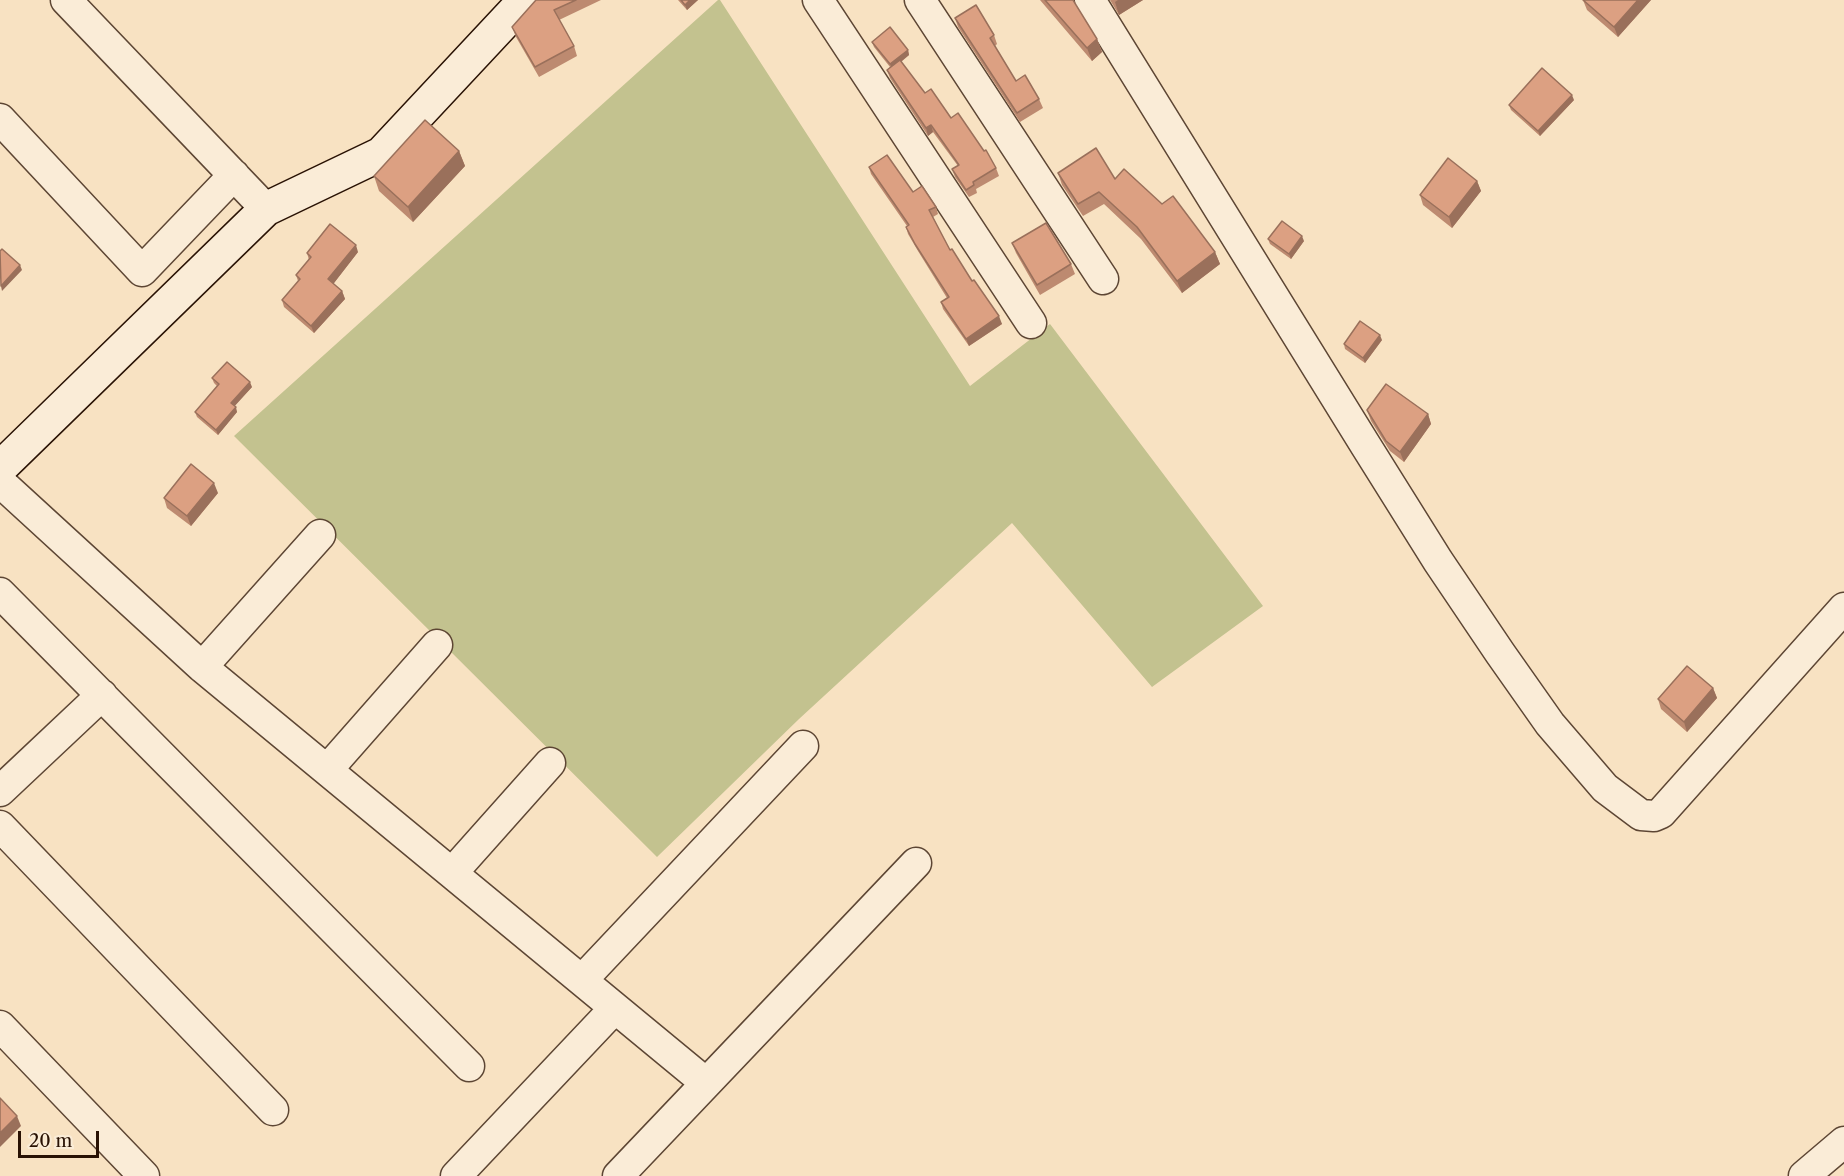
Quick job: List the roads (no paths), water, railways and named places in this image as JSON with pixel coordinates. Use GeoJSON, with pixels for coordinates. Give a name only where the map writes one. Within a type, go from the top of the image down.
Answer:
{"type":"FeatureCollection","features":[{"type":"Feature","properties":{"kind":"street"},"geometry":{"type":"LineString","coordinates":[[66,0],[266,209]]}},
{"type":"Feature","properties":{"kind":"street"},"geometry":{"type":"LineString","coordinates":[[0,468],[266,209],[381,154],[525,0]]}},
{"type":"Feature","properties":{"kind":"street"},"geometry":{"type":"LineString","coordinates":[[818,0],[1031,323]]}},
{"type":"Feature","properties":{"kind":"street"},"geometry":{"type":"LineString","coordinates":[[920,0],[1103,279]]}},
{"type":"Feature","properties":{"kind":"street"},"geometry":{"type":"LineString","coordinates":[[1090,0],[1438,561],[1550,724],[1605,788],[1641,815],[1654,816],[1661,813],[1844,608]]}},
{"type":"Feature","properties":{"kind":"street"},"geometry":{"type":"LineString","coordinates":[[0,119],[142,271],[234,176]]}},
{"type":"Feature","properties":{"kind":"street"},"geometry":{"type":"LineString","coordinates":[[0,482],[202,667],[706,1083]]}},
{"type":"Feature","properties":{"kind":"street"},"geometry":{"type":"LineString","coordinates":[[202,667],[320,535]]}},
{"type":"Feature","properties":{"kind":"street"},"geometry":{"type":"LineString","coordinates":[[0,593],[469,1066]]}},
{"type":"Feature","properties":{"kind":"street"},"geometry":{"type":"LineString","coordinates":[[327,770],[437,645]]}},
{"type":"Feature","properties":{"kind":"street"},"geometry":{"type":"LineString","coordinates":[[0,790],[102,695]]}},
{"type":"Feature","properties":{"kind":"street"},"geometry":{"type":"LineString","coordinates":[[582,980],[803,746]]}},
{"type":"Feature","properties":{"kind":"street"},"geometry":{"type":"LineString","coordinates":[[452,873],[550,763]]}},
{"type":"Feature","properties":{"kind":"street"},"geometry":{"type":"LineString","coordinates":[[0,826],[273,1110]]}},
{"type":"Feature","properties":{"kind":"street"},"geometry":{"type":"LineString","coordinates":[[618,1176],[916,863]]}},
{"type":"Feature","properties":{"kind":"street"},"geometry":{"type":"LineString","coordinates":[[456,1176],[615,1008]]}},
{"type":"Feature","properties":{"kind":"street"},"geometry":{"type":"LineString","coordinates":[[0,1026],[144,1176]]}},
{"type":"Feature","properties":{"kind":"street"},"geometry":{"type":"LineString","coordinates":[[1804,1176],[1844,1142]]}}]}
